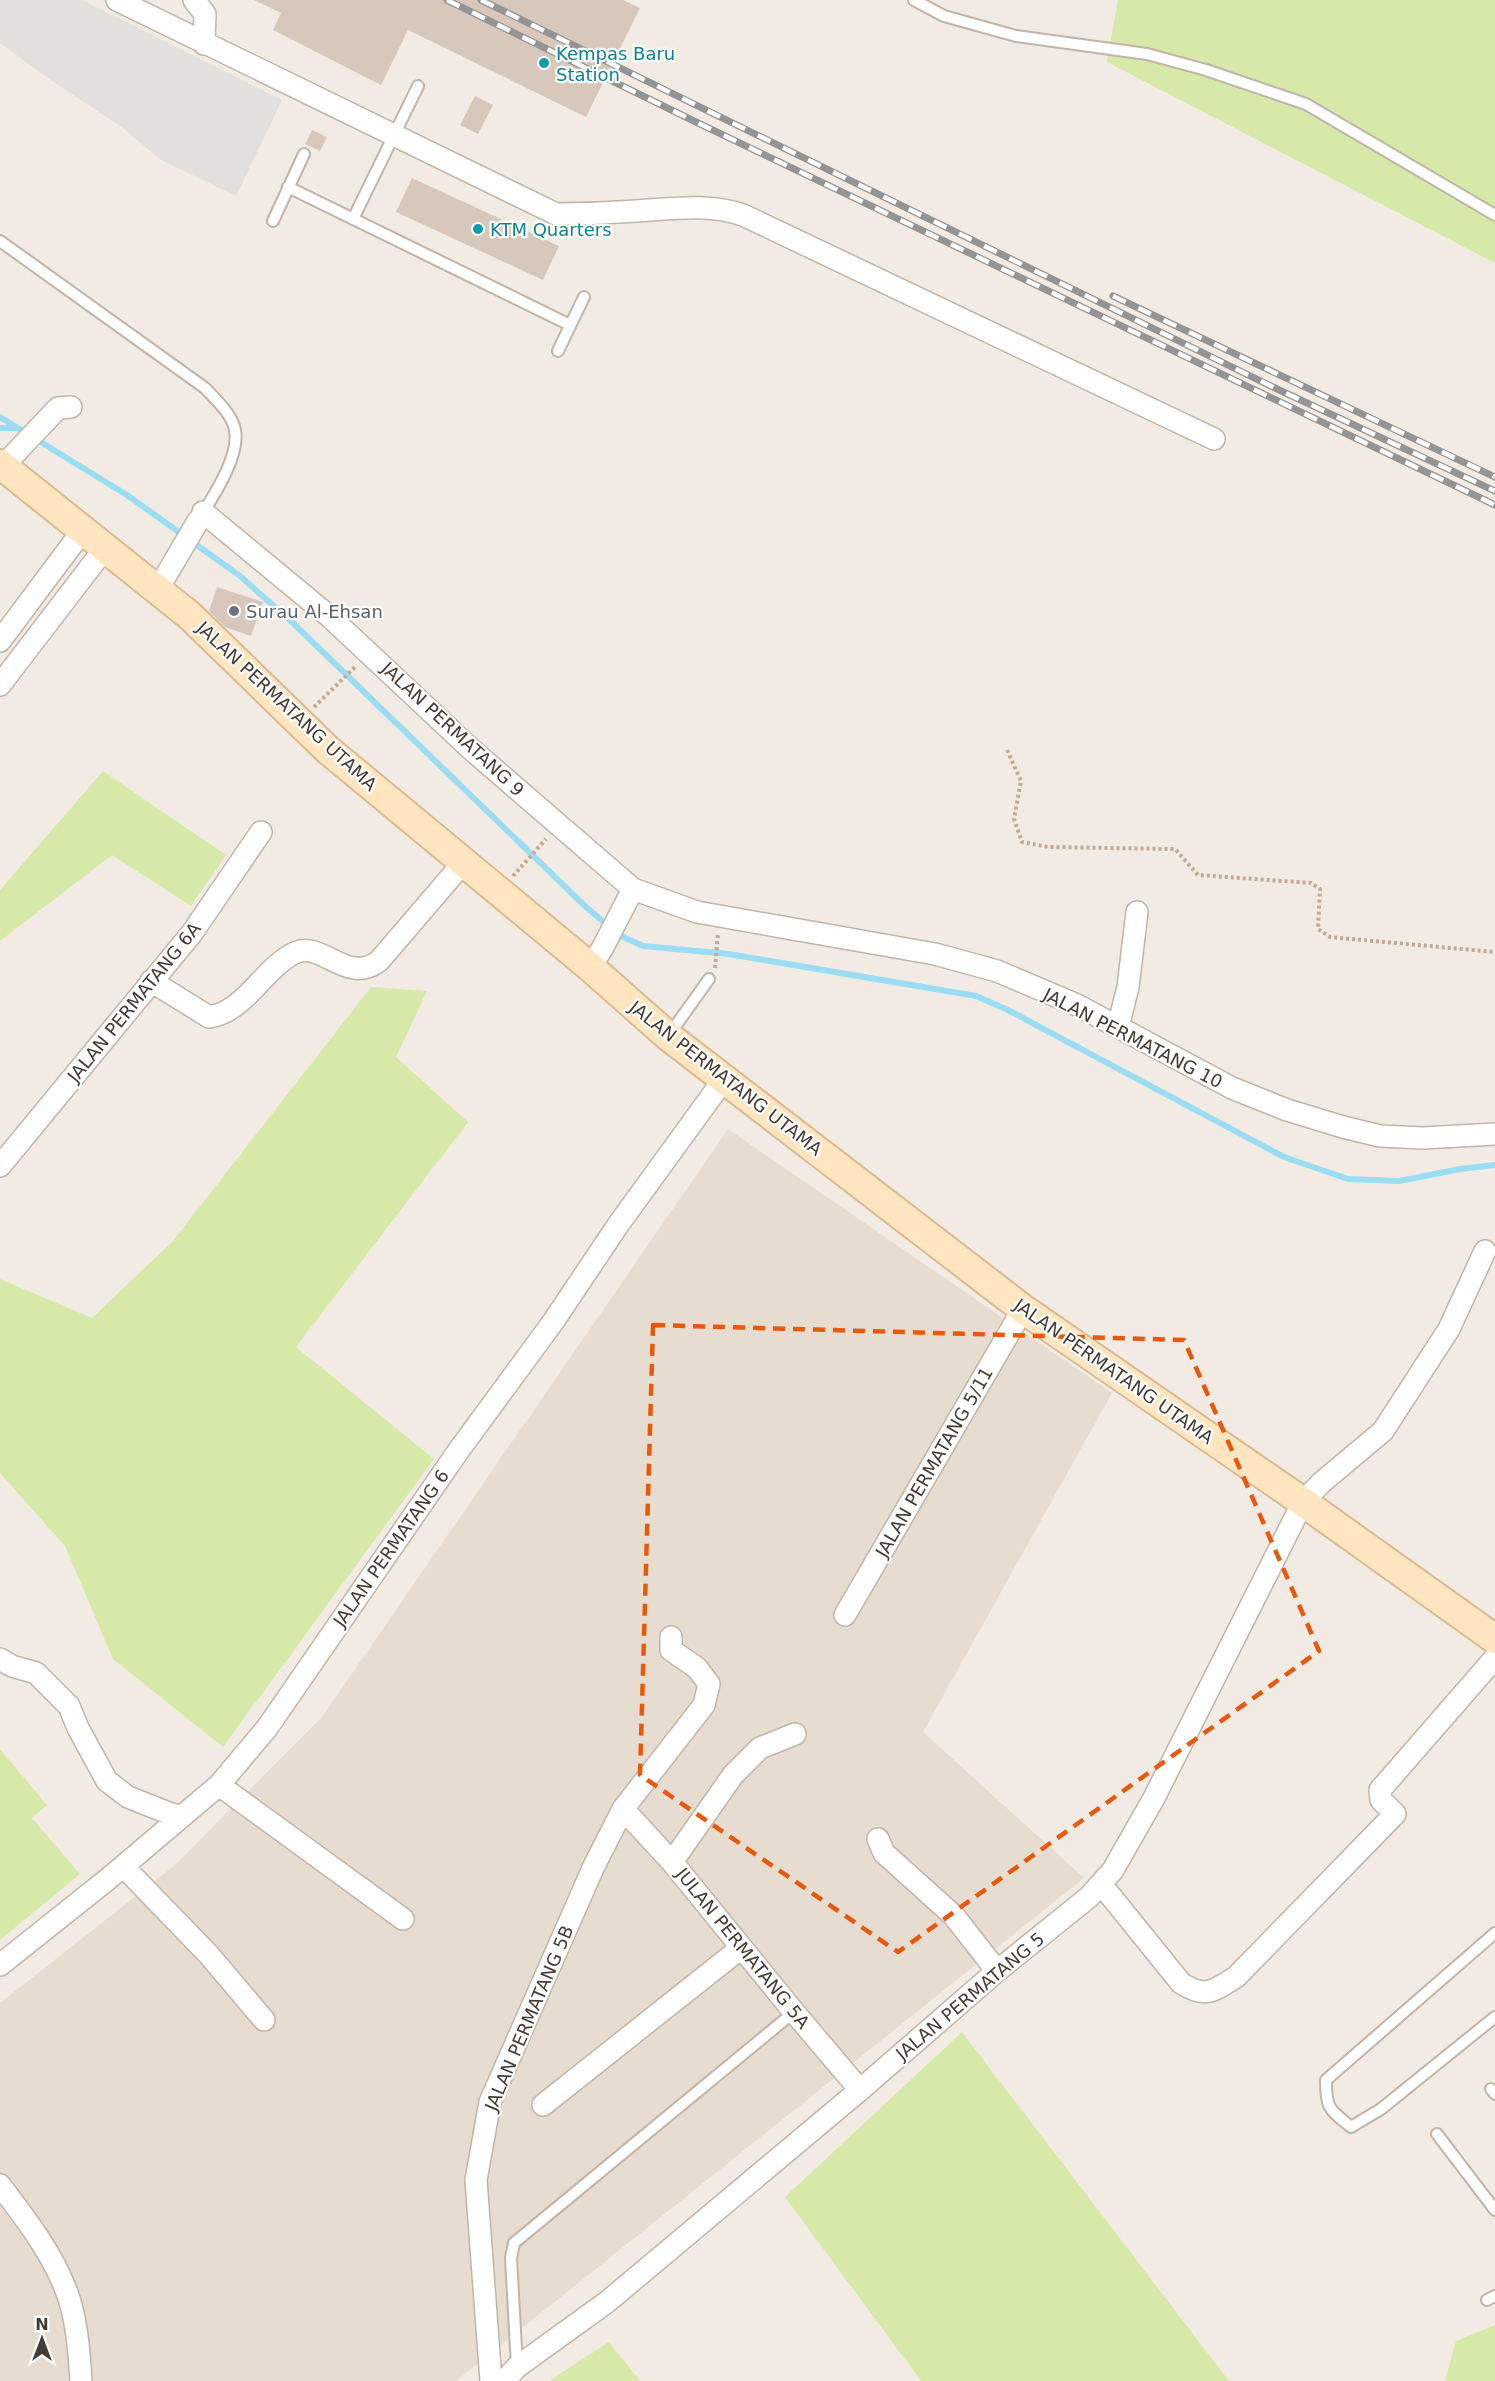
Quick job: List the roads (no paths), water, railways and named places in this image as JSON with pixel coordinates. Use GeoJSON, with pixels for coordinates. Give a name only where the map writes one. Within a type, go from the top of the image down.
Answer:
{"type":"FeatureCollection","features":[{"type":"Feature","properties":{"kind":"street"},"geometry":{"type":"LineString","coordinates":[[117,0],[556,214],[595,214],[701,207],[722,208],[743,215],[1214,439]]}},
{"type":"Feature","properties":{"kind":"street"},"geometry":{"type":"LineString","coordinates":[[194,0],[205,14],[204,44]]}},
{"type":"Feature","properties":{"kind":"street"},"geometry":{"type":"LineString","coordinates":[[7,461],[60,411]]}},
{"type":"Feature","properties":{"kind":"street","name":"JALAN PERMATANG UTAMA"},"geometry":{"type":"LineString","coordinates":[[7,461],[83,530],[203,628],[327,749],[463,863],[596,958],[668,1036],[1023,1309],[1303,1502],[1495,1639]]}},
{"type":"Feature","properties":{"kind":"street"},"geometry":{"type":"LineString","coordinates":[[158,589],[200,516]]}},
{"type":"Feature","properties":{"kind":"street","name":"JALAN PERMATANG 9"},"geometry":{"type":"LineString","coordinates":[[200,516],[354,638],[472,750],[630,894]]}},
{"type":"Feature","properties":{"kind":"street"},"geometry":{"type":"LineString","coordinates":[[0,641],[83,530]]}},
{"type":"Feature","properties":{"kind":"street"},"geometry":{"type":"LineString","coordinates":[[0,685],[105,548]]}},
{"type":"Feature","properties":{"kind":"street","name":"JALAN PERMATANG 6A"},"geometry":{"type":"LineString","coordinates":[[0,1166],[192,933],[261,832]]}},
{"type":"Feature","properties":{"kind":"street"},"geometry":{"type":"LineString","coordinates":[[151,981],[209,1017],[217,1016],[242,999],[287,958],[299,951],[314,953],[340,965],[371,967],[379,961],[463,863]]}},
{"type":"Feature","properties":{"kind":"street"},"geometry":{"type":"LineString","coordinates":[[596,958],[630,894]]}},
{"type":"Feature","properties":{"kind":"street","name":"JALAN PERMATANG 10"},"geometry":{"type":"LineString","coordinates":[[630,894],[698,912],[935,954],[997,971],[1077,1005],[1232,1088],[1287,1110],[1344,1127],[1380,1136],[1413,1138],[1495,1134]]}},
{"type":"Feature","properties":{"kind":"street"},"geometry":{"type":"LineString","coordinates":[[1118,1027],[1128,987],[1137,912]]}},
{"type":"Feature","properties":{"kind":"street","name":"JALAN PERMATANG 6"},"geometry":{"type":"LineString","coordinates":[[0,1965],[219,1785],[267,1728],[459,1450],[553,1322],[618,1225],[724,1079]]}},
{"type":"Feature","properties":{"kind":"street","name":"JALAN PERMATANG 5"},"geometry":{"type":"LineString","coordinates":[[510,2374],[607,2302],[861,2090],[998,1971],[1089,1897],[1101,1884],[1113,1869],[1154,1798],[1303,1502],[1321,1483],[1383,1431],[1449,1329],[1485,1251]]}},
{"type":"Feature","properties":{"kind":"street","name":"JALAN PERMATANG 5/11"},"geometry":{"type":"LineString","coordinates":[[845,1615],[1023,1309]]}},
{"type":"Feature","properties":{"kind":"street","name":"JALAN PERMATANG 5B"},"geometry":{"type":"LineString","coordinates":[[491,2381],[476,2180],[490,2102],[594,1866],[622,1809],[704,1705],[709,1684],[698,1668],[671,1650],[671,1636]]}},
{"type":"Feature","properties":{"kind":"street"},"geometry":{"type":"LineString","coordinates":[[1101,1884],[1181,1983],[1195,1992],[1211,1993],[1236,1977],[1395,1814],[1381,1800],[1380,1790],[1495,1658]]}},
{"type":"Feature","properties":{"kind":"street"},"geometry":{"type":"LineString","coordinates":[[0,1659],[12,1666],[36,1673],[69,1706],[78,1728],[107,1781],[128,1797],[171,1814],[182,1815]]}},
{"type":"Feature","properties":{"kind":"street"},"geometry":{"type":"LineString","coordinates":[[672,1862],[734,1775],[760,1748],[795,1734]]}},
{"type":"Feature","properties":{"kind":"street"},"geometry":{"type":"LineString","coordinates":[[219,1785],[403,1919]]}},
{"type":"Feature","properties":{"kind":"street","name":"JULAN PERMATANG 5A"},"geometry":{"type":"LineString","coordinates":[[622,1809],[672,1862],[794,2012],[861,2090]]}},
{"type":"Feature","properties":{"kind":"street"},"geometry":{"type":"LineString","coordinates":[[878,1839],[884,1853],[954,1916],[998,1971]]}},
{"type":"Feature","properties":{"kind":"street"},"geometry":{"type":"LineString","coordinates":[[123,1866],[209,1955],[264,2020]]}},
{"type":"Feature","properties":{"kind":"street"},"geometry":{"type":"LineString","coordinates":[[543,2105],[741,1948]]}},
{"type":"Feature","properties":{"kind":"street"},"geometry":{"type":"LineString","coordinates":[[0,2185],[44,2245],[66,2291],[74,2323],[81,2381]]}},
{"type":"Feature","properties":{"kind":"lane"},"geometry":{"type":"LineString","coordinates":[[914,0],[944,16],[1016,36],[1147,54],[1206,70],[1306,104],[1495,215]]}},
{"type":"Feature","properties":{"kind":"lane"},"geometry":{"type":"LineString","coordinates":[[353,219],[418,86]]}},
{"type":"Feature","properties":{"kind":"lane"},"geometry":{"type":"LineString","coordinates":[[273,221],[303,154]]}},
{"type":"Feature","properties":{"kind":"lane"},"geometry":{"type":"LineString","coordinates":[[288,187],[570,325]]}},
{"type":"Feature","properties":{"kind":"lane"},"geometry":{"type":"LineString","coordinates":[[0,241],[206,388],[230,416],[235,430],[233,452],[222,479],[200,516]]}},
{"type":"Feature","properties":{"kind":"lane"},"geometry":{"type":"LineString","coordinates":[[558,351],[584,297]]}},
{"type":"Feature","properties":{"kind":"lane"},"geometry":{"type":"LineString","coordinates":[[668,1036],[709,979]]}},
{"type":"Feature","properties":{"kind":"lane"},"geometry":{"type":"LineString","coordinates":[[1495,1933],[1326,2080],[1326,2097],[1330,2110],[1351,2127],[1381,2109],[1495,2017]]}},
{"type":"Feature","properties":{"kind":"lane"},"geometry":{"type":"LineString","coordinates":[[510,2374],[511,2258],[514,2243],[794,2012]]}},
{"type":"Feature","properties":{"kind":"lane"},"geometry":{"type":"LineString","coordinates":[[1437,2134],[1495,2210]]}},
{"type":"Feature","properties":{"kind":"waterway"},"geometry":{"type":"LineString","coordinates":[[0,417],[127,495],[240,576],[293,623],[586,907],[619,935],[643,946],[729,954],[976,996],[1008,1010],[1284,1157],[1348,1179],[1399,1181],[1460,1169],[1495,1165]]}},
{"type":"Feature","properties":{"kind":"waterway"},"geometry":{"type":"LineString","coordinates":[[0,428],[17,428]]}},
{"type":"Feature","properties":{"kind":"railway"},"geometry":{"type":"LineString","coordinates":[[447,0],[696,122],[1495,505]]}},
{"type":"Feature","properties":{"kind":"railway"},"geometry":{"type":"LineString","coordinates":[[481,0],[1275,388],[1495,491]]}},
{"type":"Feature","properties":{"kind":"railway"},"geometry":{"type":"LineString","coordinates":[[1113,296],[1495,477]]}},
{"type":"Feature","properties":{"kind":"place","name":"Kempas Baru Station"},"geometry":{"type":"Point","coordinates":[544,63]}},
{"type":"Feature","properties":{"kind":"place","name":"KTM Quarters"},"geometry":{"type":"Point","coordinates":[478,229]}},
{"type":"Feature","properties":{"kind":"place","name":"Surau Al-Ehsan"},"geometry":{"type":"Point","coordinates":[234,611]}}]}
